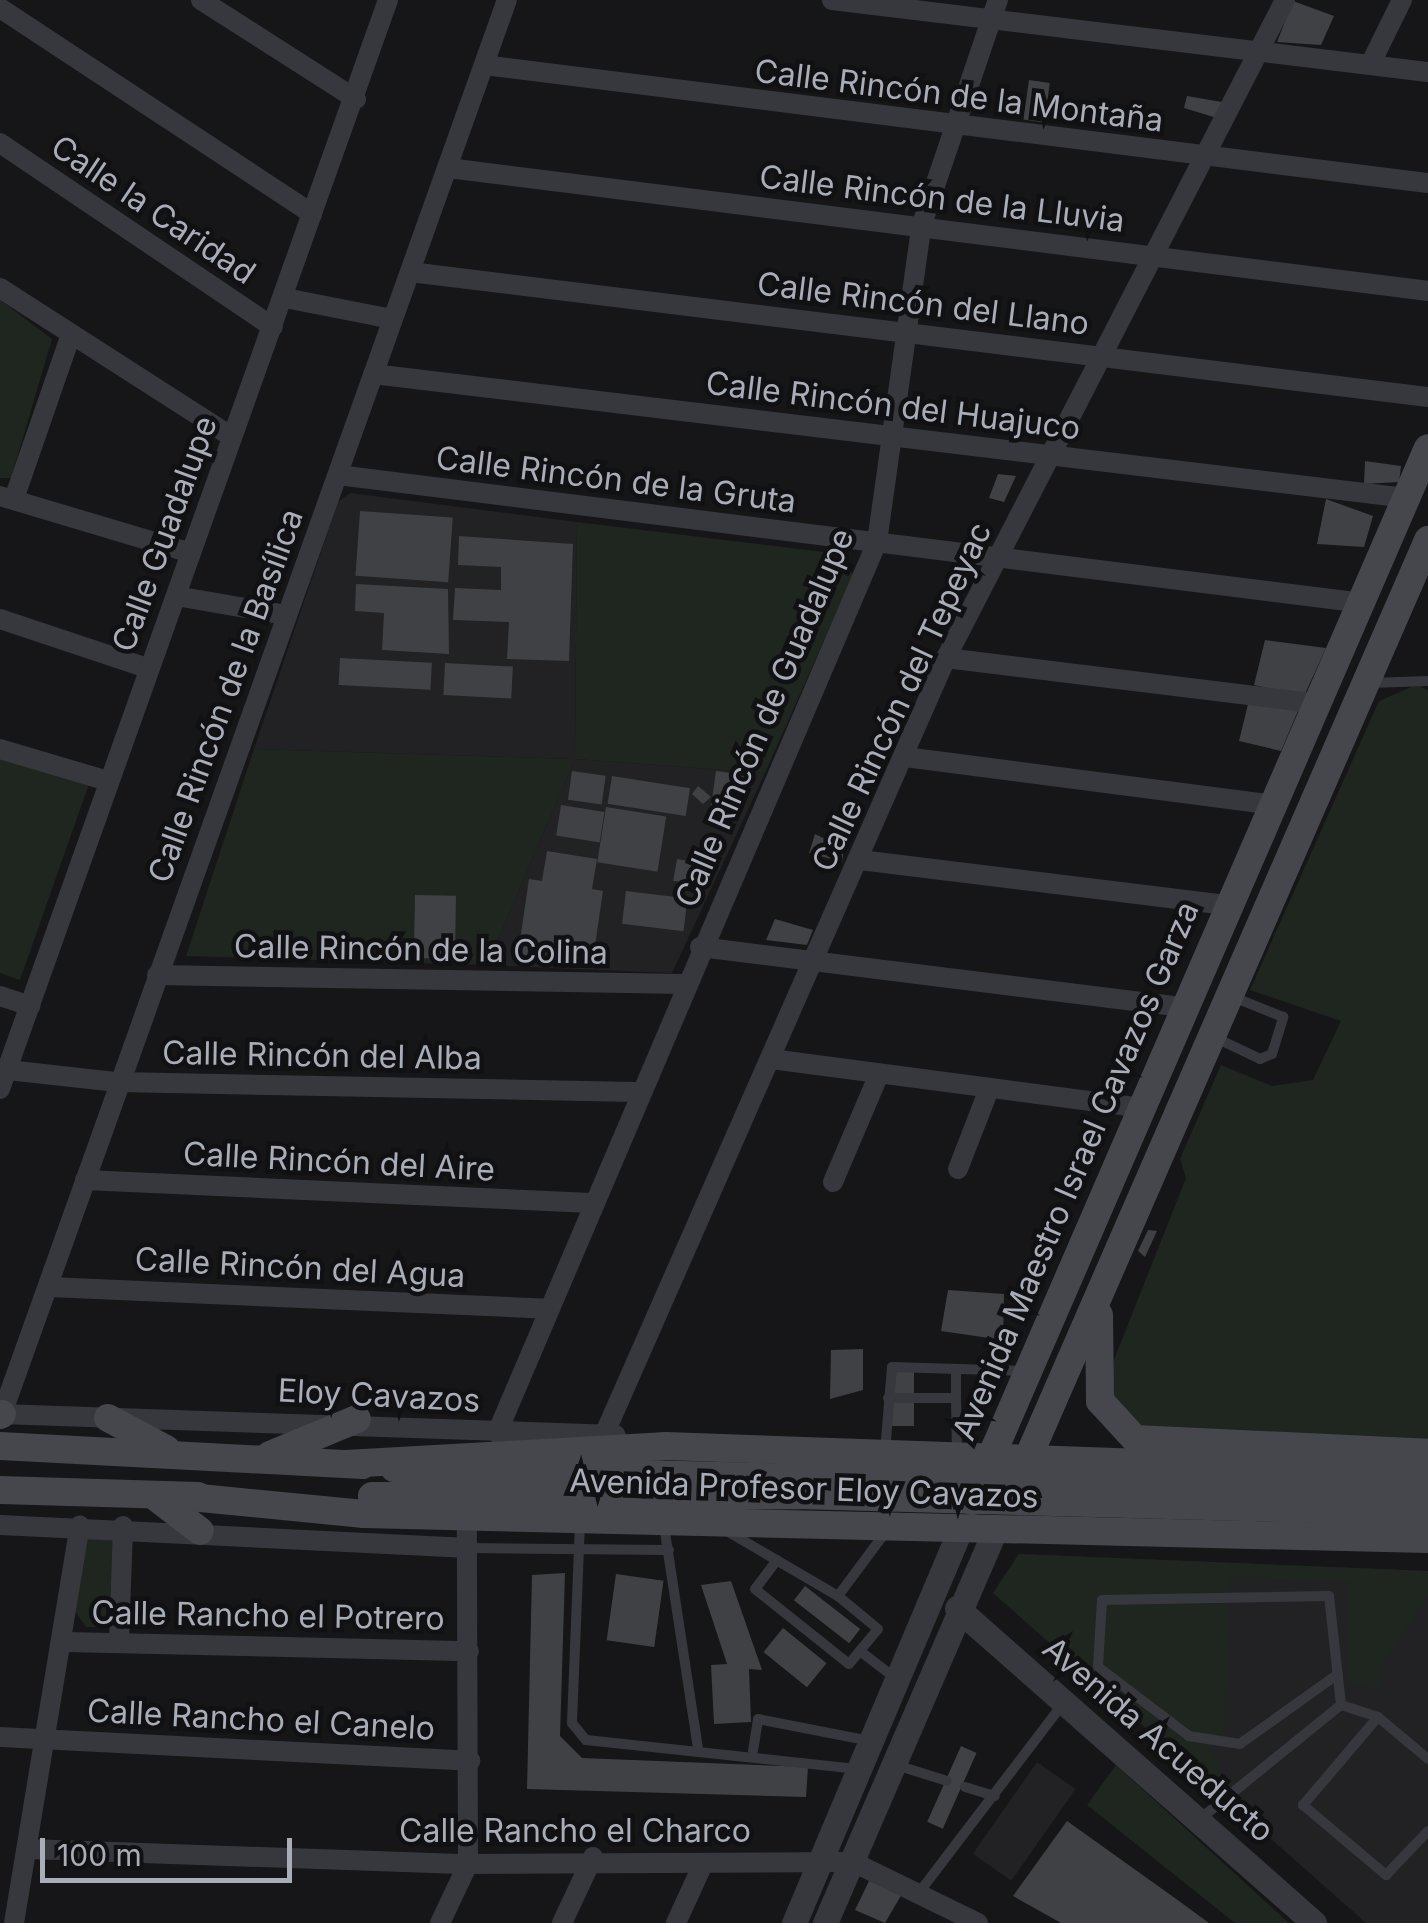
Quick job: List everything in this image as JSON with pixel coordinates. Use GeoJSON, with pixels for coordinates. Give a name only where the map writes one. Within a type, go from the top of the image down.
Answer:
{"type":"FeatureCollection","features":[{"type":"Feature","properties":{"kind":"main road","name":"Avenida Maestro Israel Cavazos Garza"},"geometry":{"type":"LineString","coordinates":[[960,1530],[1138,1107],[1417,491],[1428,448]]}},
{"type":"Feature","properties":{"kind":"main road","name":"Avenida Maestro Israel Cavazos Garza"},"geometry":{"type":"LineString","coordinates":[[995,1530],[1105,1276],[1233,998],[1271,896],[1365,684],[1423,572],[1428,540]]}},
{"type":"Feature","properties":{"kind":"main road"},"geometry":{"type":"LineString","coordinates":[[1271,896],[1263,875],[1277,842],[1275,805]]}},
{"type":"Feature","properties":{"kind":"main road"},"geometry":{"type":"LineString","coordinates":[[1208,1050],[1202,1032],[1236,935],[1228,905]]}},
{"type":"Feature","properties":{"kind":"main road"},"geometry":{"type":"LineString","coordinates":[[1105,1276],[1095,1380],[1120,1432],[1428,1453]]}},
{"type":"Feature","properties":{"kind":"main road"},"geometry":{"type":"LineString","coordinates":[[108,1418],[171,1452]]}},
{"type":"Feature","properties":{"kind":"main road"},"geometry":{"type":"LineString","coordinates":[[267,1456],[357,1420]]}},
{"type":"Feature","properties":{"kind":"main road","name":"Avenida Profesor Eloy Cavazos"},"geometry":{"type":"LineString","coordinates":[[0,1446],[267,1456],[394,1468],[1428,1494]]}},
{"type":"Feature","properties":{"kind":"main road"},"geometry":{"type":"LineString","coordinates":[[758,1449],[788,1464],[794,1485],[786,1508],[758,1523]]}},
{"type":"Feature","properties":{"kind":"main road","name":"Avenida Profesor Eloy Cavazos"},"geometry":{"type":"LineString","coordinates":[[346,1464],[758,1449],[1428,1473]]}},
{"type":"Feature","properties":{"kind":"main road"},"geometry":{"type":"LineString","coordinates":[[821,1524],[807,1478],[832,1452]]}},
{"type":"Feature","properties":{"kind":"main road"},"geometry":{"type":"LineString","coordinates":[[1136,1463],[1163,1498],[1136,1532]]}},
{"type":"Feature","properties":{"kind":"main road"},"geometry":{"type":"LineString","coordinates":[[1210,1536],[1194,1506],[1197,1488],[1224,1466]]}},
{"type":"Feature","properties":{"kind":"main road","name":"Avenida Profesor Eloy Cavazos"},"geometry":{"type":"LineString","coordinates":[[0,1490],[166,1495],[799,1494],[1428,1512]]}},
{"type":"Feature","properties":{"kind":"main road"},"geometry":{"type":"LineString","coordinates":[[166,1495],[200,1531]]}},
{"type":"Feature","properties":{"kind":"main road","name":"Avenida Profesor Eloy Cavazos"},"geometry":{"type":"LineString","coordinates":[[166,1495],[466,1516],[1428,1540]]}},
{"type":"Feature","properties":{"kind":"street"},"geometry":{"type":"LineString","coordinates":[[2,0],[0,8],[312,214]]}},
{"type":"Feature","properties":{"kind":"street"},"geometry":{"type":"LineString","coordinates":[[201,0],[356,99]]}},
{"type":"Feature","properties":{"kind":"street","name":"Calle Guadalupe"},"geometry":{"type":"LineString","coordinates":[[4,1080],[147,668],[286,298],[388,0]]}},
{"type":"Feature","properties":{"kind":"street","name":"Calle Rincón de la Basílica"},"geometry":{"type":"LineString","coordinates":[[0,1414],[50,1287],[118,1082],[507,0]]}},
{"type":"Feature","properties":{"kind":"street"},"geometry":{"type":"LineString","coordinates":[[832,0],[994,10],[1261,55],[1428,72]]}},
{"type":"Feature","properties":{"kind":"street","name":"Calle Rincón del Tepeyac"},"geometry":{"type":"LineString","coordinates":[[604,1434],[818,959],[946,658],[1098,355],[1261,55],[1286,0]]}},
{"type":"Feature","properties":{"kind":"street"},"geometry":{"type":"LineString","coordinates":[[1370,65],[1402,0]]}},
{"type":"Feature","properties":{"kind":"street","name":"Calle Rincón de Guadalupe"},"geometry":{"type":"LineString","coordinates":[[497,1433],[636,1092],[877,542],[903,332],[921,227],[994,10]]}},
{"type":"Feature","properties":{"kind":"street","name":"Calle Rincón de la Montaña"},"geometry":{"type":"LineString","coordinates":[[484,65],[953,127],[1428,183]]}},
{"type":"Feature","properties":{"kind":"street","name":"Calle la Caridad"},"geometry":{"type":"LineString","coordinates":[[0,143],[273,327]]}},
{"type":"Feature","properties":{"kind":"street","name":"Calle Rincón de la Lluvia"},"geometry":{"type":"LineString","coordinates":[[448,168],[1428,291]]}},
{"type":"Feature","properties":{"kind":"street","name":"Calle Rincón del Llano"},"geometry":{"type":"LineString","coordinates":[[410,272],[1428,397]]}},
{"type":"Feature","properties":{"kind":"street"},"geometry":{"type":"LineString","coordinates":[[0,288],[232,436]]}},
{"type":"Feature","properties":{"kind":"street"},"geometry":{"type":"LineString","coordinates":[[286,298],[392,319]]}},
{"type":"Feature","properties":{"kind":"street"},"geometry":{"type":"LineString","coordinates":[[71,334],[8,496],[191,553]]}},
{"type":"Feature","properties":{"kind":"street","name":"Calle Rincón del Huajuco"},"geometry":{"type":"LineString","coordinates":[[372,374],[1049,456],[1417,491]]}},
{"type":"Feature","properties":{"kind":"street","name":"Calle Rincón de la Gruta"},"geometry":{"type":"LineString","coordinates":[[338,475],[1363,603]]}},
{"type":"Feature","properties":{"kind":"street"},"geometry":{"type":"LineString","coordinates":[[176,596],[286,615]]}},
{"type":"Feature","properties":{"kind":"street"},"geometry":{"type":"LineString","coordinates":[[0,619],[147,668]]}},
{"type":"Feature","properties":{"kind":"street"},"geometry":{"type":"LineString","coordinates":[[946,658],[1320,704]]}},
{"type":"Feature","properties":{"kind":"street"},"geometry":{"type":"LineString","coordinates":[[0,749],[108,780]]}},
{"type":"Feature","properties":{"kind":"street"},"geometry":{"type":"LineString","coordinates":[[906,757],[1275,805]]}},
{"type":"Feature","properties":{"kind":"street"},"geometry":{"type":"LineString","coordinates":[[860,860],[1228,905]]}},
{"type":"Feature","properties":{"kind":"street"},"geometry":{"type":"LineString","coordinates":[[700,947],[1185,1007]]}},
{"type":"Feature","properties":{"kind":"street","name":"Calle Rincón de la Colina"},"geometry":{"type":"LineString","coordinates":[[157,976],[684,984]]}},
{"type":"Feature","properties":{"kind":"street"},"geometry":{"type":"LineString","coordinates":[[0,996],[30,1006]]}},
{"type":"Feature","properties":{"kind":"street"},"geometry":{"type":"LineString","coordinates":[[771,1060],[1138,1107]]}},
{"type":"Feature","properties":{"kind":"street"},"geometry":{"type":"LineString","coordinates":[[833,1182],[879,1074]]}},
{"type":"Feature","properties":{"kind":"street","name":"Calle Rincón del Alba"},"geometry":{"type":"LineString","coordinates":[[4,1080],[636,1092]]}},
{"type":"Feature","properties":{"kind":"street"},"geometry":{"type":"LineString","coordinates":[[958,1169],[988,1088]]}},
{"type":"Feature","properties":{"kind":"street","name":"Calle Rincón del Aire"},"geometry":{"type":"LineString","coordinates":[[85,1180],[590,1203]]}},
{"type":"Feature","properties":{"kind":"street","name":"Calle Rincón del Agua"},"geometry":{"type":"LineString","coordinates":[[50,1287],[547,1309]]}},
{"type":"Feature","properties":{"kind":"street","name":"Eloy Cavazos"},"geometry":{"type":"LineString","coordinates":[[0,1414],[357,1420],[497,1433],[604,1434],[758,1449]]}},
{"type":"Feature","properties":{"kind":"street"},"geometry":{"type":"LineString","coordinates":[[440,1923],[468,1864],[466,1516]]}},
{"type":"Feature","properties":{"kind":"street"},"geometry":{"type":"LineString","coordinates":[[0,1525],[123,1526],[468,1548]]}},
{"type":"Feature","properties":{"kind":"street"},"geometry":{"type":"LineString","coordinates":[[14,1923],[49,1740],[80,1526]]}},
{"type":"Feature","properties":{"kind":"street"},"geometry":{"type":"LineString","coordinates":[[119,1642],[123,1526]]}},
{"type":"Feature","properties":{"kind":"street","name":"Avenida Maestro Israel Cavazos Garza"},"geometry":{"type":"LineString","coordinates":[[794,1923],[960,1530]]}},
{"type":"Feature","properties":{"kind":"street","name":"Avenida Maestro Israel Cavazos Garza"},"geometry":{"type":"LineString","coordinates":[[825,1923],[957,1608],[995,1530]]}},
{"type":"Feature","properties":{"kind":"street","name":"Avenida Acueducto"},"geometry":{"type":"LineString","coordinates":[[957,1608],[1314,1923]]}},
{"type":"Feature","properties":{"kind":"street","name":"Calle Rancho el Potrero"},"geometry":{"type":"LineString","coordinates":[[65,1642],[469,1651]]}},
{"type":"Feature","properties":{"kind":"street","name":"Calle Rancho el Canelo"},"geometry":{"type":"LineString","coordinates":[[0,1738],[470,1761]]}},
{"type":"Feature","properties":{"kind":"street","name":"Calle Rancho el Charco"},"geometry":{"type":"LineString","coordinates":[[28,1849],[468,1864],[593,1857],[703,1864],[853,1862],[920,1890],[978,1923]]}},
{"type":"Feature","properties":{"kind":"street"},"geometry":{"type":"LineString","coordinates":[[562,1923],[593,1857]]}},
{"type":"Feature","properties":{"kind":"street"},"geometry":{"type":"LineString","coordinates":[[676,1923],[703,1864]]}},
{"type":"Feature","properties":{"kind":"lane"},"geometry":{"type":"LineString","coordinates":[[1365,684],[1425,680],[1428,665]]}},
{"type":"Feature","properties":{"kind":"lane"},"geometry":{"type":"LineString","coordinates":[[1208,1050],[1260,1059],[1272,1054],[1283,1018],[1233,998]]}},
{"type":"Feature","properties":{"kind":"lane"},"geometry":{"type":"LineString","coordinates":[[884,1454],[892,1367],[1030,1371]]}},
{"type":"Feature","properties":{"kind":"lane"},"geometry":{"type":"LineString","coordinates":[[956,1369],[957,1456]]}},
{"type":"Feature","properties":{"kind":"lane"},"geometry":{"type":"LineString","coordinates":[[888,1398],[956,1398]]}},
{"type":"Feature","properties":{"kind":"lane"},"geometry":{"type":"LineString","coordinates":[[580,1517],[576,1729],[596,1746],[753,1751],[860,1769]]}},
{"type":"Feature","properties":{"kind":"lane"},"geometry":{"type":"LineString","coordinates":[[662,1520],[670,1550],[698,1749]]}},
{"type":"Feature","properties":{"kind":"lane"},"geometry":{"type":"LineString","coordinates":[[711,1522],[777,1560],[838,1596],[878,1629],[849,1664],[754,1589],[777,1560]]}},
{"type":"Feature","properties":{"kind":"lane"},"geometry":{"type":"LineString","coordinates":[[838,1596],[889,1526]]}},
{"type":"Feature","properties":{"kind":"lane"},"geometry":{"type":"LineString","coordinates":[[1371,1538],[1428,1554]]}},
{"type":"Feature","properties":{"kind":"lane"},"geometry":{"type":"LineString","coordinates":[[468,1548],[670,1550]]}},
{"type":"Feature","properties":{"kind":"lane"},"geometry":{"type":"LineString","coordinates":[[1338,1674],[1240,1744],[1189,1736],[1098,1667],[1102,1600],[1330,1596],[1342,1705]]}},
{"type":"Feature","properties":{"kind":"lane"},"geometry":{"type":"LineString","coordinates":[[860,1651],[897,1680]]}},
{"type":"Feature","properties":{"kind":"lane"},"geometry":{"type":"LineString","coordinates":[[920,1890],[1065,1700]]}},
{"type":"Feature","properties":{"kind":"lane"},"geometry":{"type":"LineString","coordinates":[[1342,1705],[1378,1717],[1428,1759]]}},
{"type":"Feature","properties":{"kind":"lane"},"geometry":{"type":"LineString","coordinates":[[1200,1819],[1342,1705]]}},
{"type":"Feature","properties":{"kind":"lane"},"geometry":{"type":"LineString","coordinates":[[1378,1717],[1303,1806],[1386,1875],[1428,1831]]}},
{"type":"Feature","properties":{"kind":"lane"},"geometry":{"type":"LineString","coordinates":[[753,1751],[758,1719],[871,1742]]}},
{"type":"Feature","properties":{"kind":"lane"},"geometry":{"type":"LineString","coordinates":[[891,1764],[947,1781]]}},
{"type":"Feature","properties":{"kind":"lane"},"geometry":{"type":"LineString","coordinates":[[965,1787],[995,1796]]}},
{"type":"Feature","properties":{"kind":"shaded area"},"geometry":{"type":"Polygon","coordinates":[[[0,300],[52,339],[11,478],[0,478],[0,300]]]}},
{"type":"Feature","properties":{"kind":"shaded area"},"geometry":{"type":"Polygon","coordinates":[[[350,493],[577,522],[575,759],[254,749],[338,502],[350,493]]]}},
{"type":"Feature","properties":{"kind":"shaded area"},"geometry":{"type":"Polygon","coordinates":[[[577,522],[840,554],[853,575],[765,773],[575,759],[577,522]]]}},
{"type":"Feature","properties":{"kind":"shaded area"},"geometry":{"type":"Polygon","coordinates":[[[1416,685],[1428,690],[1428,1442],[1139,1431],[1112,1401],[1108,1375],[1186,1178],[1180,1159],[1221,1065],[1272,1086],[1313,1080],[1341,1021],[1250,990],[1379,701],[1416,685]]]}},
{"type":"Feature","properties":{"kind":"shaded area"},"geometry":{"type":"Polygon","coordinates":[[[254,749],[575,759],[487,965],[186,956],[254,749]]]}},
{"type":"Feature","properties":{"kind":"shaded area"},"geometry":{"type":"Polygon","coordinates":[[[0,757],[89,784],[20,980],[0,973],[0,757]]]}},
{"type":"Feature","properties":{"kind":"shaded area"},"geometry":{"type":"Polygon","coordinates":[[[575,759],[765,773],[672,973],[487,965],[575,759]]]}},
{"type":"Feature","properties":{"kind":"shaded area"},"geometry":{"type":"Polygon","coordinates":[[[84,1538],[118,1541],[110,1616],[98,1627],[86,1627],[73,1608],[84,1538]]]}},
{"type":"Feature","properties":{"kind":"shaded area"},"geometry":{"type":"Polygon","coordinates":[[[1019,1554],[1428,1571],[1428,1923],[1366,1923],[993,1593],[1019,1554]]]}},
{"type":"Feature","properties":{"kind":"shaded area"},"geometry":{"type":"Polygon","coordinates":[[[1019,1554],[1428,1571],[1428,1595],[1385,1661],[1378,1689],[1349,1681],[1350,1582],[1230,1576],[1224,1737],[1209,1749],[1222,1768],[1207,1782],[993,1593],[1019,1554]]]}},
{"type":"Feature","properties":{"kind":"shaded area"},"geometry":{"type":"Polygon","coordinates":[[[1037,1762],[1076,1789],[1011,1881],[973,1854],[1037,1762]]]}},
{"type":"Feature","properties":{"kind":"shaded area"},"geometry":{"type":"Polygon","coordinates":[[[1116,1765],[1289,1923],[1235,1923],[1087,1805],[1116,1765]]]}},
{"type":"Feature","properties":{"kind":"building"},"geometry":{"type":"Polygon","coordinates":[[[1293,1],[1334,16],[1321,45],[1277,42],[1293,1]]]}},
{"type":"Feature","properties":{"kind":"building"},"geometry":{"type":"Polygon","coordinates":[[[1029,80],[1050,83],[1044,123],[1023,120],[1029,80]]]}},
{"type":"Feature","properties":{"kind":"building"},"geometry":{"type":"Polygon","coordinates":[[[1187,96],[1222,102],[1217,118],[1184,108],[1187,96]]]}},
{"type":"Feature","properties":{"kind":"building"},"geometry":{"type":"Polygon","coordinates":[[[1365,461],[1401,466],[1399,482],[1364,484],[1365,461]]]}},
{"type":"Feature","properties":{"kind":"building"},"geometry":{"type":"Polygon","coordinates":[[[998,474],[1016,476],[1004,502],[989,498],[998,474]]]}},
{"type":"Feature","properties":{"kind":"building"},"geometry":{"type":"Polygon","coordinates":[[[1326,499],[1373,516],[1364,547],[1317,544],[1326,499]]]}},
{"type":"Feature","properties":{"kind":"building"},"geometry":{"type":"Polygon","coordinates":[[[360,511],[453,517],[448,582],[355,576],[360,511]]]}},
{"type":"Feature","properties":{"kind":"building"},"geometry":{"type":"Polygon","coordinates":[[[459,536],[573,544],[569,661],[507,659],[509,622],[453,620],[455,588],[501,590],[501,567],[458,565],[459,536]]]}},
{"type":"Feature","properties":{"kind":"building"},"geometry":{"type":"Polygon","coordinates":[[[356,584],[448,589],[449,654],[382,650],[384,613],[355,611],[356,584]]]}},
{"type":"Feature","properties":{"kind":"building"},"geometry":{"type":"Polygon","coordinates":[[[1265,640],[1326,648],[1304,696],[1254,685],[1265,640]]]}},
{"type":"Feature","properties":{"kind":"building"},"geometry":{"type":"Polygon","coordinates":[[[340,658],[432,663],[430,690],[339,685],[340,658]]]}},
{"type":"Feature","properties":{"kind":"building"},"geometry":{"type":"Polygon","coordinates":[[[445,663],[513,667],[511,699],[443,695],[445,663]]]}},
{"type":"Feature","properties":{"kind":"building"},"geometry":{"type":"Polygon","coordinates":[[[1249,700],[1298,711],[1281,751],[1239,741],[1249,700]]]}},
{"type":"Feature","properties":{"kind":"building"},"geometry":{"type":"Polygon","coordinates":[[[572,771],[606,776],[602,804],[568,800],[572,771]]]}},
{"type":"Feature","properties":{"kind":"building"},"geometry":{"type":"Polygon","coordinates":[[[716,771],[745,775],[739,814],[711,810],[716,771]]]}},
{"type":"Feature","properties":{"kind":"building"},"geometry":{"type":"Polygon","coordinates":[[[612,776],[690,788],[686,816],[608,804],[612,776]]]}},
{"type":"Feature","properties":{"kind":"building"},"geometry":{"type":"Polygon","coordinates":[[[698,786],[711,797],[703,804],[692,794],[698,786]]]}},
{"type":"Feature","properties":{"kind":"building"},"geometry":{"type":"Polygon","coordinates":[[[561,805],[604,812],[600,843],[556,836],[561,805]]]}},
{"type":"Feature","properties":{"kind":"building"},"geometry":{"type":"Polygon","coordinates":[[[606,807],[666,817],[657,872],[597,862],[606,807]]]}},
{"type":"Feature","properties":{"kind":"building"},"geometry":{"type":"Polygon","coordinates":[[[815,834],[844,848],[842,862],[809,853],[815,834]]]}},
{"type":"Feature","properties":{"kind":"building"},"geometry":{"type":"Polygon","coordinates":[[[547,851],[597,859],[592,889],[603,891],[592,966],[518,954],[529,879],[542,881],[547,851]]]}},
{"type":"Feature","properties":{"kind":"building"},"geometry":{"type":"Polygon","coordinates":[[[677,859],[712,865],[709,887],[673,881],[677,859]]]}},
{"type":"Feature","properties":{"kind":"building"},"geometry":{"type":"Polygon","coordinates":[[[626,891],[688,899],[684,931],[622,924],[626,891]]]}},
{"type":"Feature","properties":{"kind":"building"},"geometry":{"type":"Polygon","coordinates":[[[415,895],[456,896],[455,959],[414,958],[415,895]]]}},
{"type":"Feature","properties":{"kind":"building"},"geometry":{"type":"Polygon","coordinates":[[[775,919],[813,930],[807,945],[766,940],[775,919]]]}},
{"type":"Feature","properties":{"kind":"building"},"geometry":{"type":"Polygon","coordinates":[[[1148,1230],[1157,1231],[1145,1257],[1138,1251],[1148,1230]]]}},
{"type":"Feature","properties":{"kind":"building"},"geometry":{"type":"Polygon","coordinates":[[[948,1290],[1004,1294],[1003,1340],[941,1331],[948,1290]]]}},
{"type":"Feature","properties":{"kind":"building"},"geometry":{"type":"Polygon","coordinates":[[[863,1349],[863,1390],[830,1399],[831,1350],[863,1349]]]}},
{"type":"Feature","properties":{"kind":"building"},"geometry":{"type":"Polygon","coordinates":[[[892,1369],[914,1369],[914,1426],[892,1426],[892,1369]]]}},
{"type":"Feature","properties":{"kind":"building"},"geometry":{"type":"Polygon","coordinates":[[[565,1573],[560,1736],[582,1758],[808,1767],[806,1797],[527,1789],[532,1575],[565,1573]]]}},
{"type":"Feature","properties":{"kind":"building"},"geometry":{"type":"Polygon","coordinates":[[[616,1574],[664,1581],[654,1647],[607,1640],[616,1574]]]}},
{"type":"Feature","properties":{"kind":"building"},"geometry":{"type":"Polygon","coordinates":[[[731,1581],[762,1670],[749,1669],[751,1722],[714,1724],[711,1665],[727,1664],[701,1585],[731,1581]]]}},
{"type":"Feature","properties":{"kind":"building"},"geometry":{"type":"Polygon","coordinates":[[[805,1586],[860,1629],[849,1643],[794,1600],[805,1586]]]}},
{"type":"Feature","properties":{"kind":"building"},"geometry":{"type":"Polygon","coordinates":[[[783,1628],[827,1663],[807,1687],[763,1652],[783,1628]]]}},
{"type":"Feature","properties":{"kind":"building"},"geometry":{"type":"Polygon","coordinates":[[[961,1746],[977,1753],[943,1829],[927,1822],[961,1746]]]}},
{"type":"Feature","properties":{"kind":"building"},"geometry":{"type":"Polygon","coordinates":[[[1067,1821],[1209,1923],[1061,1923],[1013,1896],[1067,1821]]]}},
{"type":"Feature","properties":{"kind":"building"},"geometry":{"type":"Polygon","coordinates":[[[869,1881],[903,1892],[885,1923],[855,1910],[869,1881]]]}}]}
